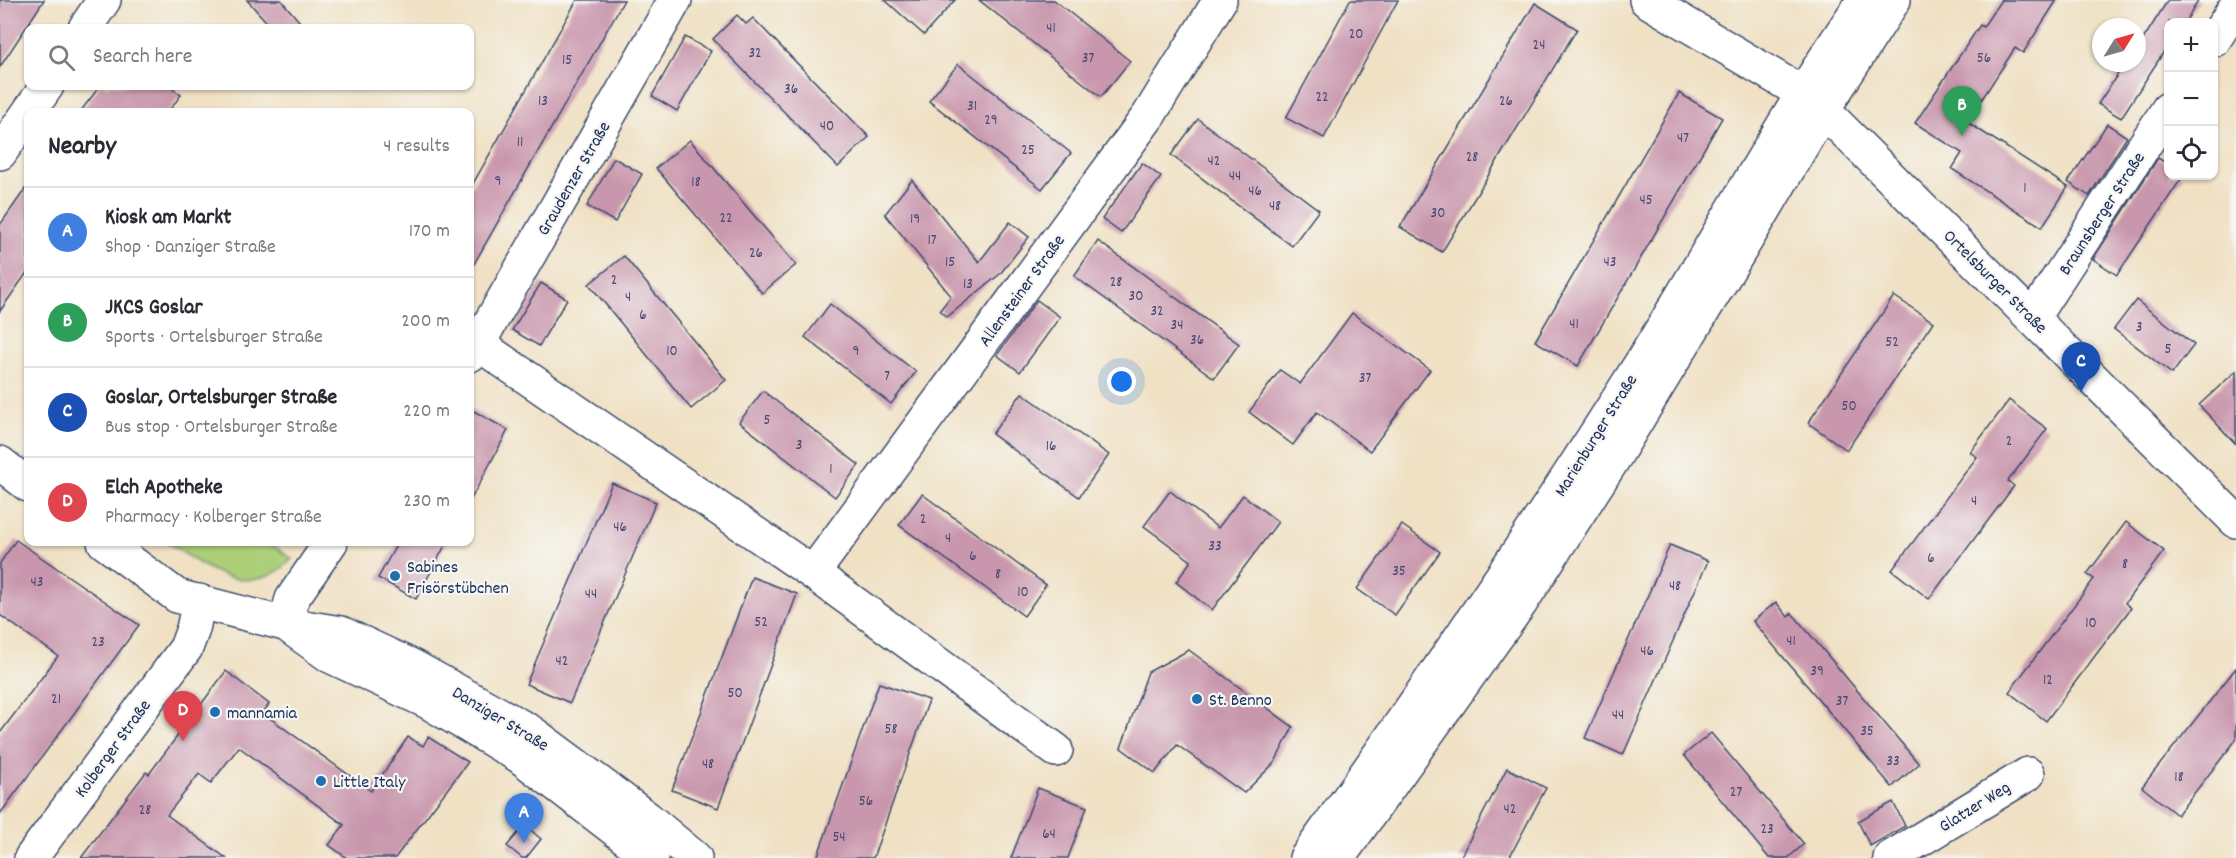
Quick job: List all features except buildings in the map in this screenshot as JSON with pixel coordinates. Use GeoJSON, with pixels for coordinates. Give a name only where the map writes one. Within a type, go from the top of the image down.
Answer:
{"type":"FeatureCollection","features":[{"type":"Feature","properties":{"kind":"street"},"geometry":{"type":"LineString","coordinates":[[88,24],[104,0]]}},
{"type":"Feature","properties":{"kind":"street","name":"Graudenzer Straße"},"geometry":{"type":"LineString","coordinates":[[474,350],[675,0]]}},
{"type":"Feature","properties":{"kind":"street","name":"Allensteiner Straße"},"geometry":{"type":"LineString","coordinates":[[813,573],[1149,115],[1220,0]]}},
{"type":"Feature","properties":{"kind":"street","name":"Ortelsburger Straße"},"geometry":{"type":"LineString","coordinates":[[1646,0],[1813,102],[2236,521]]}},
{"type":"Feature","properties":{"kind":"street","name":"Marienburger Straße"},"geometry":{"type":"LineString","coordinates":[[1338,858],[1527,594],[1616,455],[1759,219],[1813,102],[1864,0]]}},
{"type":"Feature","properties":{"kind":"street","name":"Marienburger Straße"},"geometry":{"type":"LineString","coordinates":[[1306,858],[1533,533],[1647,353],[1813,102],[1894,0]]}},
{"type":"Feature","properties":{"kind":"street"},"geometry":{"type":"LineString","coordinates":[[2218,34],[2236,6]]}},
{"type":"Feature","properties":{"kind":"street"},"geometry":{"type":"LineString","coordinates":[[31,108],[43,90]]}},
{"type":"Feature","properties":{"kind":"street","name":"Braunsberger Straße"},"geometry":{"type":"LineString","coordinates":[[2032,317],[2164,117]]}},
{"type":"Feature","properties":{"kind":"street"},"geometry":{"type":"LineString","coordinates":[[8,142],[24,118]]}},
{"type":"Feature","properties":{"kind":"street"},"geometry":{"type":"LineString","coordinates":[[474,350],[813,573],[1056,750]]}},
{"type":"Feature","properties":{"kind":"street"},"geometry":{"type":"LineString","coordinates":[[0,463],[24,481]]}},
{"type":"Feature","properties":{"kind":"street","name":"Danziger Straße"},"geometry":{"type":"LineString","coordinates":[[109,546],[177,596],[285,624],[341,633],[412,666],[531,732],[647,818],[694,858]]}},
{"type":"Feature","properties":{"kind":"street"},"geometry":{"type":"LineString","coordinates":[[285,624],[292,599],[328,546]]}},
{"type":"Feature","properties":{"kind":"street","name":"Kolberger Straße"},"geometry":{"type":"LineString","coordinates":[[31,858],[186,648],[199,601]]}},
{"type":"Feature","properties":{"kind":"street","name":"Danziger Straße"},"geometry":{"type":"LineString","coordinates":[[285,624],[330,656],[428,702],[519,756],[652,858]]}},
{"type":"Feature","properties":{"kind":"street","name":"Glatzer Weg"},"geometry":{"type":"LineString","coordinates":[[1890,858],[2028,774]]}},
{"type":"Feature","properties":{"kind":"green space"},"geometry":{"type":"Polygon","coordinates":[[[173,546],[274,546],[292,559],[276,572],[261,579],[244,580],[228,577],[197,562],[173,546]]]}},
{"type":"Feature","properties":{"kind":"place","name":"JKCS Goslar"},"geometry":{"type":"Point","coordinates":[1962,136]}},
{"type":"Feature","properties":{"kind":"place","name":"Goslar, Ortelsburger Straße"},"geometry":{"type":"Point","coordinates":[2081,392]}},
{"type":"Feature","properties":{"kind":"place","name":"Sabines Frisörstübchen"},"geometry":{"type":"Point","coordinates":[395,576]}},
{"type":"Feature","properties":{"kind":"place","name":"St. Benno"},"geometry":{"type":"Point","coordinates":[1197,699]}},
{"type":"Feature","properties":{"kind":"place","name":"mannamia"},"geometry":{"type":"Point","coordinates":[215,712]}},
{"type":"Feature","properties":{"kind":"place","name":"Elch Apotheke"},"geometry":{"type":"Point","coordinates":[183,741]}},
{"type":"Feature","properties":{"kind":"place","name":"Little Italy"},"geometry":{"type":"Point","coordinates":[321,781]}},
{"type":"Feature","properties":{"kind":"place","name":"Kiosk am Markt"},"geometry":{"type":"Point","coordinates":[524,843]}}]}
